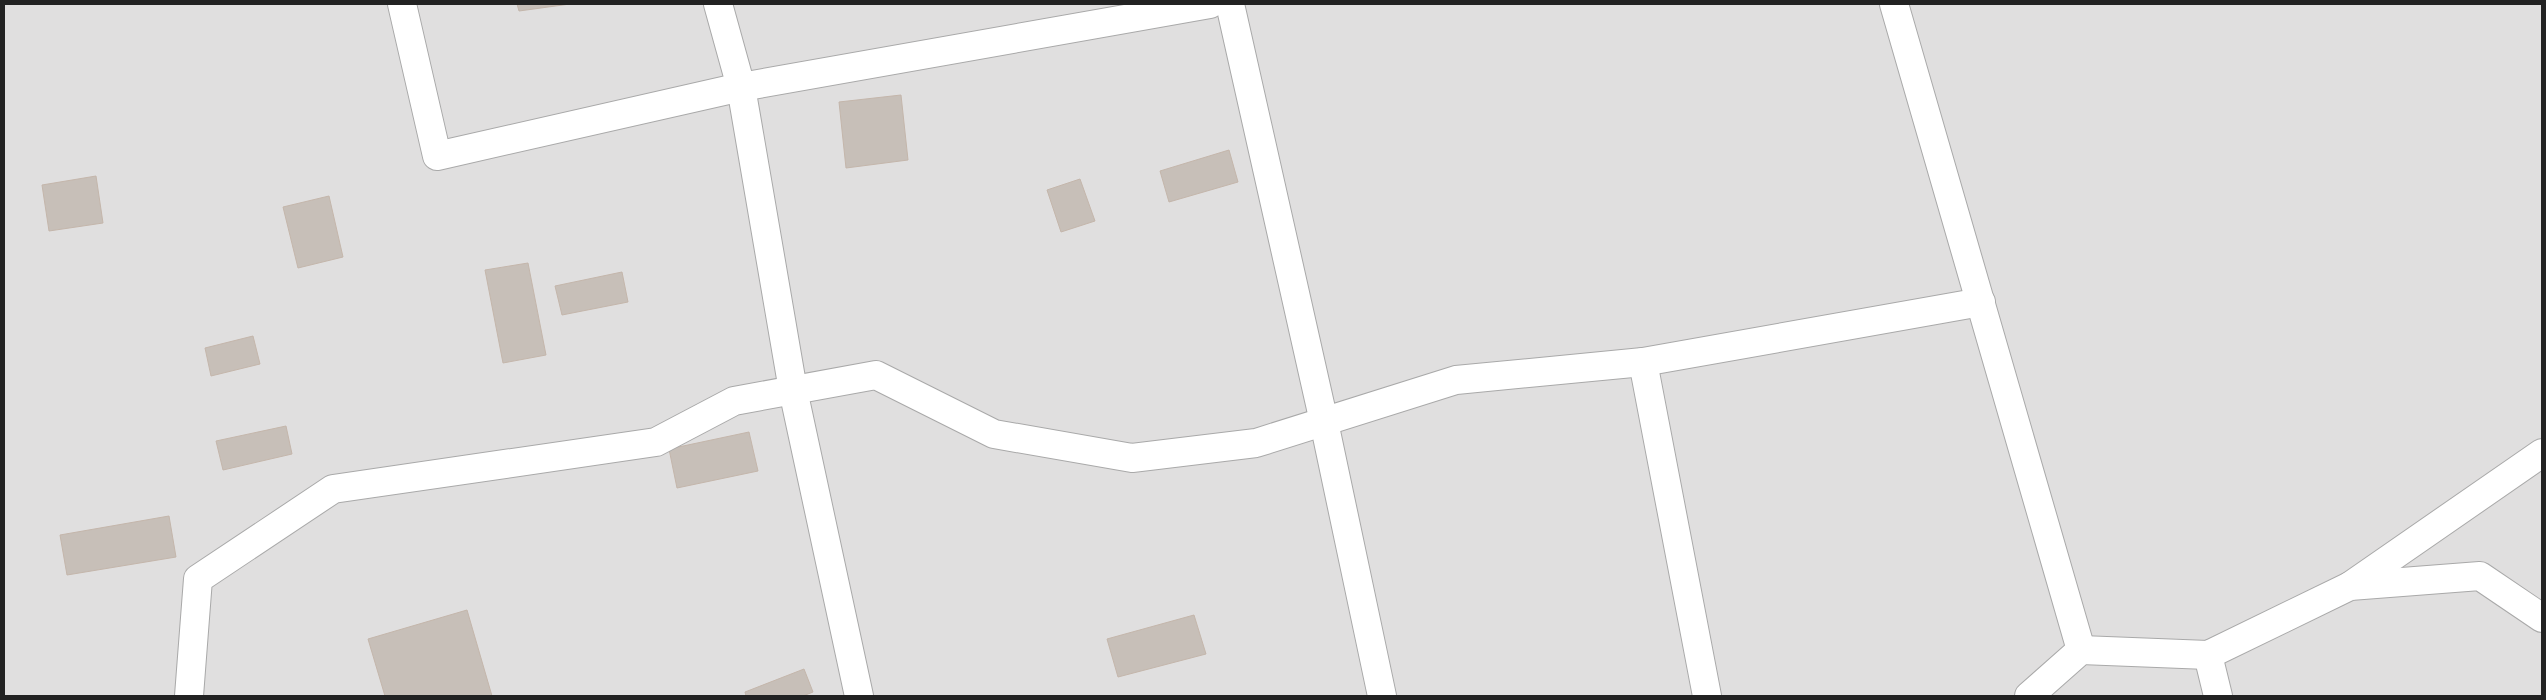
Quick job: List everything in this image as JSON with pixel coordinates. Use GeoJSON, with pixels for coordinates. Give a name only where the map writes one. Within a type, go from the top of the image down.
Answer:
{"type":"FeatureCollection","features":[{"type":"Feature","properties":{"kind":"street"},"geometry":{"type":"LineString","coordinates":[[402,4],[438,156],[741,87],[1210,4]]}},
{"type":"Feature","properties":{"kind":"street"},"geometry":{"type":"LineString","coordinates":[[718,4],[741,87],[792,390],[859,696]]}},
{"type":"Feature","properties":{"kind":"street"},"geometry":{"type":"LineString","coordinates":[[1230,4],[1324,422],[1382,696]]}},
{"type":"Feature","properties":{"kind":"street"},"geometry":{"type":"LineString","coordinates":[[1894,4],[2082,650]]}},
{"type":"Feature","properties":{"kind":"street"},"geometry":{"type":"LineString","coordinates":[[189,696],[198,579],[333,489],[656,442],[734,401],[876,375],[994,434],[1132,458],[1256,443],[1456,380],[1644,362],[1981,302]]}},
{"type":"Feature","properties":{"kind":"street"},"geometry":{"type":"LineString","coordinates":[[1644,362],[1707,696]]}},
{"type":"Feature","properties":{"kind":"street"},"geometry":{"type":"LineString","coordinates":[[2029,696],[2082,650],[2208,655],[2350,586],[2542,453]]}},
{"type":"Feature","properties":{"kind":"street"},"geometry":{"type":"LineString","coordinates":[[2350,586],[2480,576],[2542,618]]}},
{"type":"Feature","properties":{"kind":"street"},"geometry":{"type":"LineString","coordinates":[[2208,655],[2218,696]]}},
{"type":"Feature","properties":{"kind":"shaded area"},"geometry":{"type":"Polygon","coordinates":[[[4,4],[2542,4],[2542,696],[4,696],[4,4]]]}},
{"type":"Feature","properties":{"kind":"building"},"geometry":{"type":"Polygon","coordinates":[[[517,4],[570,4],[519,11],[517,4]]]}},
{"type":"Feature","properties":{"kind":"building"},"geometry":{"type":"Polygon","coordinates":[[[901,95],[908,160],[846,168],[839,102],[901,95]]]}},
{"type":"Feature","properties":{"kind":"building"},"geometry":{"type":"Polygon","coordinates":[[[1229,150],[1238,182],[1169,202],[1160,171],[1229,150]]]}},
{"type":"Feature","properties":{"kind":"building"},"geometry":{"type":"Polygon","coordinates":[[[96,176],[103,223],[49,231],[42,185],[96,176]]]}},
{"type":"Feature","properties":{"kind":"building"},"geometry":{"type":"Polygon","coordinates":[[[1080,179],[1095,221],[1061,232],[1047,190],[1080,179]]]}},
{"type":"Feature","properties":{"kind":"building"},"geometry":{"type":"Polygon","coordinates":[[[329,196],[343,257],[298,268],[283,207],[329,196]]]}},
{"type":"Feature","properties":{"kind":"building"},"geometry":{"type":"Polygon","coordinates":[[[528,263],[546,355],[503,363],[485,270],[528,263]]]}},
{"type":"Feature","properties":{"kind":"building"},"geometry":{"type":"Polygon","coordinates":[[[622,272],[628,302],[562,315],[555,286],[622,272]]]}},
{"type":"Feature","properties":{"kind":"building"},"geometry":{"type":"Polygon","coordinates":[[[253,336],[260,364],[211,376],[205,348],[253,336]]]}},
{"type":"Feature","properties":{"kind":"building"},"geometry":{"type":"Polygon","coordinates":[[[286,426],[292,454],[223,470],[216,441],[286,426]]]}},
{"type":"Feature","properties":{"kind":"building"},"geometry":{"type":"Polygon","coordinates":[[[749,432],[758,471],[677,488],[669,449],[749,432]]]}},
{"type":"Feature","properties":{"kind":"building"},"geometry":{"type":"Polygon","coordinates":[[[169,516],[176,557],[67,575],[60,535],[169,516]]]}},
{"type":"Feature","properties":{"kind":"building"},"geometry":{"type":"Polygon","coordinates":[[[467,610],[492,696],[385,696],[368,639],[467,610]]]}},
{"type":"Feature","properties":{"kind":"building"},"geometry":{"type":"Polygon","coordinates":[[[1194,615],[1206,654],[1118,677],[1107,639],[1194,615]]]}},
{"type":"Feature","properties":{"kind":"building"},"geometry":{"type":"Polygon","coordinates":[[[804,669],[813,692],[803,696],[746,696],[745,692],[804,669]]]}}]}
